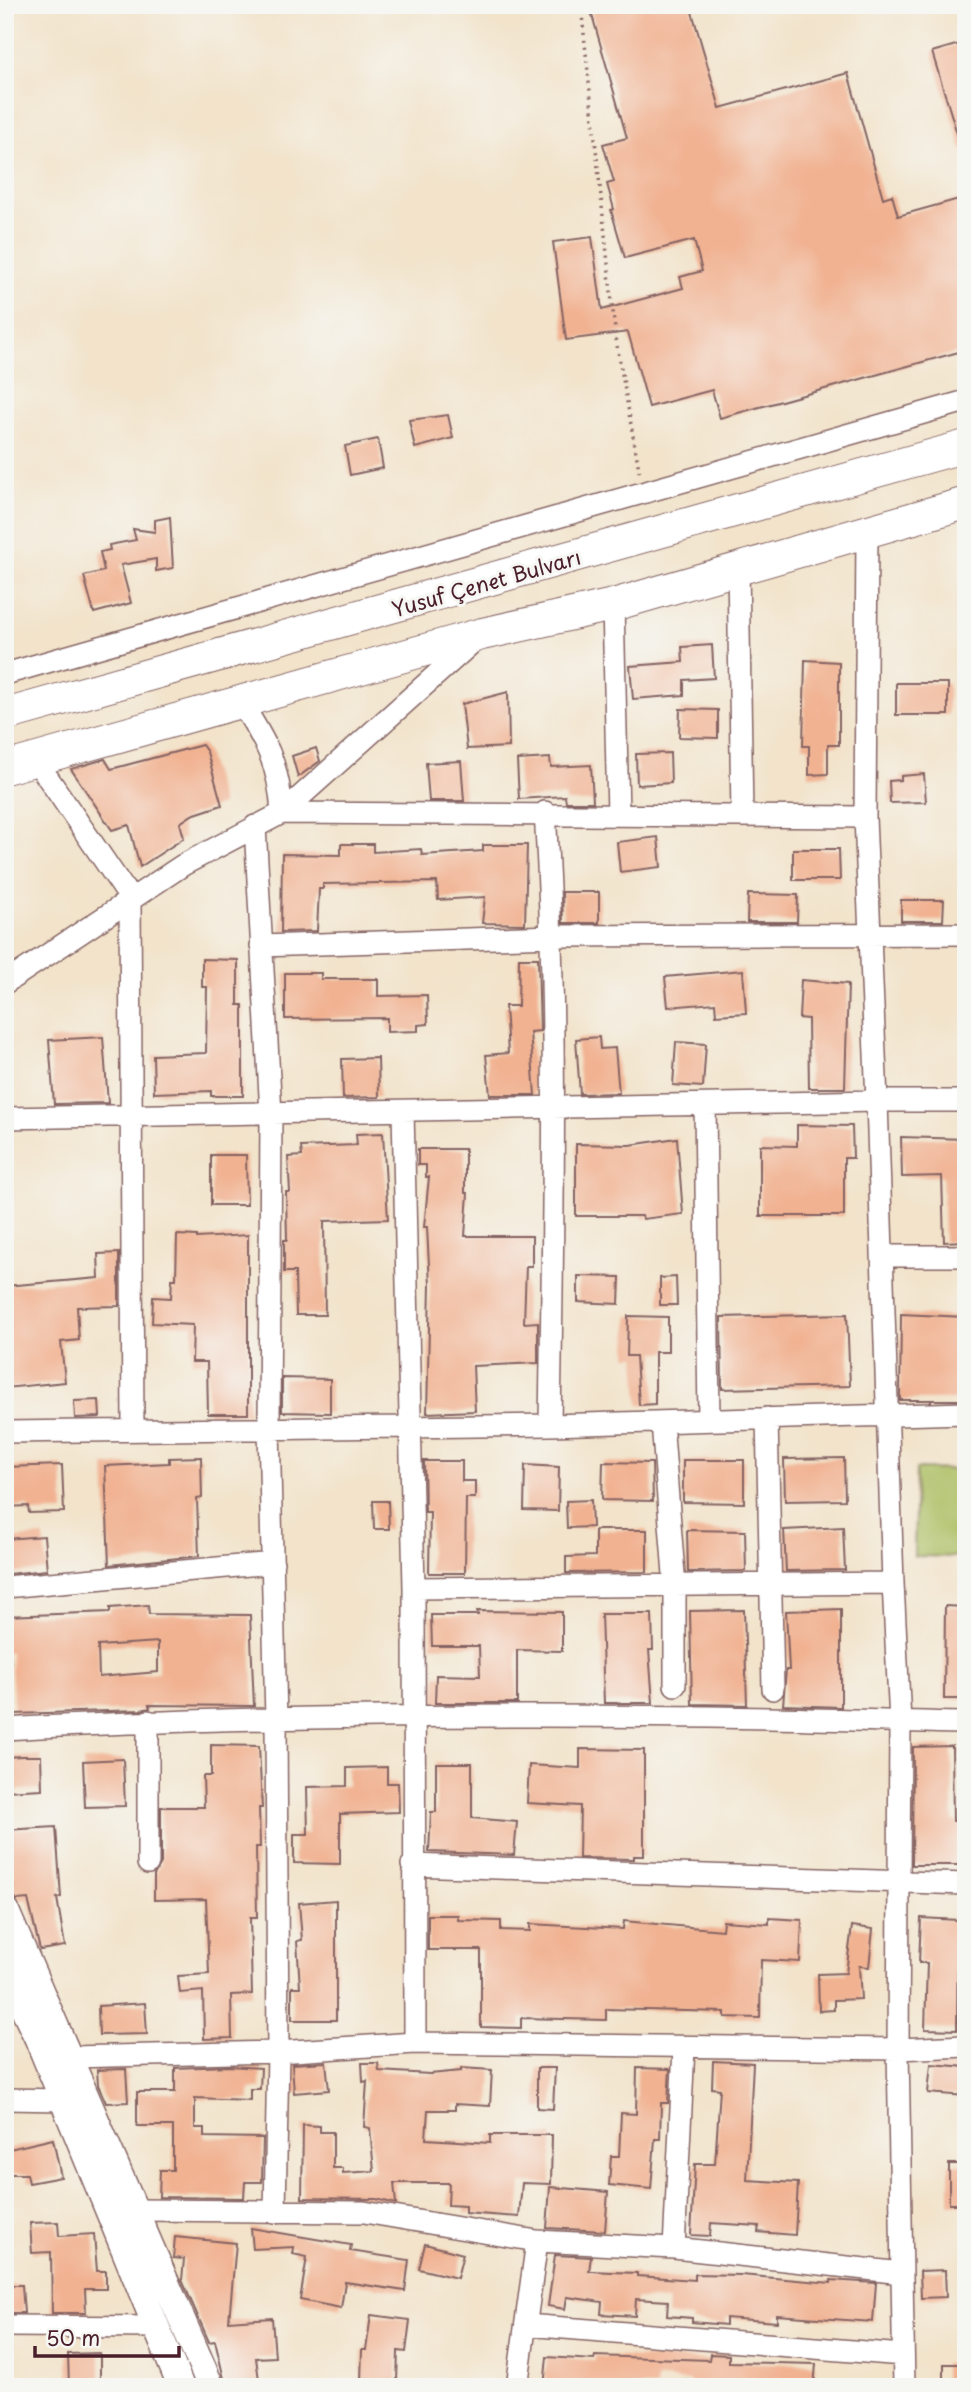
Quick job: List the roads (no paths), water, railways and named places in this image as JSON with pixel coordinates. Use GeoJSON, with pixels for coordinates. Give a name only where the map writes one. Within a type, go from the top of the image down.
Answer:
{"type":"FeatureCollection","features":[{"type":"Feature","properties":{"kind":"highway","name":"Yusuf Çenet Bulvarı"},"geometry":{"type":"LineString","coordinates":[[5,715],[966,446]]}},
{"type":"Feature","properties":{"kind":"highway"},"geometry":{"type":"LineString","coordinates":[[5,768],[482,634],[612,605],[966,503]]}},
{"type":"Feature","properties":{"kind":"main road"},"geometry":{"type":"LineString","coordinates":[[5,1909],[211,2387]]}},
{"type":"Feature","properties":{"kind":"main road"},"geometry":{"type":"LineString","coordinates":[[5,1970],[38,2039],[181,2387]]}},
{"type":"Feature","properties":{"kind":"street"},"geometry":{"type":"LineString","coordinates":[[5,674],[391,563],[644,495],[966,401]]}},
{"type":"Feature","properties":{"kind":"street"},"geometry":{"type":"LineString","coordinates":[[867,532],[865,817],[889,1415],[892,1583],[900,1723],[898,2049],[904,2387]]}},
{"type":"Feature","properties":{"kind":"street"},"geometry":{"type":"LineString","coordinates":[[738,567],[742,816]]}},
{"type":"Feature","properties":{"kind":"street"},"geometry":{"type":"LineString","coordinates":[[612,605],[618,814]]}},
{"type":"Feature","properties":{"kind":"street"},"geometry":{"type":"LineString","coordinates":[[5,982],[130,898],[282,813],[482,634]]}},
{"type":"Feature","properties":{"kind":"street"},"geometry":{"type":"LineString","coordinates":[[240,701],[270,748],[281,787],[282,813]]}},
{"type":"Feature","properties":{"kind":"street"},"geometry":{"type":"LineString","coordinates":[[35,760],[130,898],[133,1429]]}},
{"type":"Feature","properties":{"kind":"street"},"geometry":{"type":"LineString","coordinates":[[282,813],[865,817]]}},
{"type":"Feature","properties":{"kind":"street"},"geometry":{"type":"LineString","coordinates":[[545,813],[553,936],[555,1108],[550,1425]]}},
{"type":"Feature","properties":{"kind":"street"},"geometry":{"type":"LineString","coordinates":[[255,826],[271,1114],[269,1427],[276,1720],[278,2052],[275,2212]]}},
{"type":"Feature","properties":{"kind":"street"},"geometry":{"type":"LineString","coordinates":[[261,946],[553,936],[966,934]]}},
{"type":"Feature","properties":{"kind":"street"},"geometry":{"type":"LineString","coordinates":[[5,1118],[966,1101]]}},
{"type":"Feature","properties":{"kind":"street"},"geometry":{"type":"LineString","coordinates":[[705,1105],[709,1420]]}},
{"type":"Feature","properties":{"kind":"street"},"geometry":{"type":"LineString","coordinates":[[403,1111],[414,1588],[412,1865],[415,2043]]}},
{"type":"Feature","properties":{"kind":"street"},"geometry":{"type":"LineString","coordinates":[[883,1256],[966,1256]]}},
{"type":"Feature","properties":{"kind":"street"},"geometry":{"type":"LineString","coordinates":[[5,1432],[411,1424],[550,1425],[966,1413]]}},
{"type":"Feature","properties":{"kind":"street"},"geometry":{"type":"LineString","coordinates":[[767,1419],[773,1689]]}},
{"type":"Feature","properties":{"kind":"street"},"geometry":{"type":"LineString","coordinates":[[662,1422],[675,1587],[675,1685]]}},
{"type":"Feature","properties":{"kind":"street"},"geometry":{"type":"LineString","coordinates":[[5,1587],[273,1563]]}},
{"type":"Feature","properties":{"kind":"street"},"geometry":{"type":"LineString","coordinates":[[414,1588],[892,1583]]}},
{"type":"Feature","properties":{"kind":"street"},"geometry":{"type":"LineString","coordinates":[[5,1729],[148,1721],[415,1718],[770,1718],[966,1723]]}},
{"type":"Feature","properties":{"kind":"street"},"geometry":{"type":"LineString","coordinates":[[148,1721],[148,1863]]}},
{"type":"Feature","properties":{"kind":"street"},"geometry":{"type":"LineString","coordinates":[[412,1865],[966,1884]]}},
{"type":"Feature","properties":{"kind":"street"},"geometry":{"type":"LineString","coordinates":[[71,2057],[278,2052],[415,2043],[684,2048],[898,2049],[966,2046]]}},
{"type":"Feature","properties":{"kind":"street"},"geometry":{"type":"LineString","coordinates":[[674,2248],[684,2048]]}},
{"type":"Feature","properties":{"kind":"street"},"geometry":{"type":"LineString","coordinates":[[5,2099],[62,2100]]}},
{"type":"Feature","properties":{"kind":"street"},"geometry":{"type":"LineString","coordinates":[[136,2210],[364,2212],[537,2241],[674,2248],[902,2273]]}},
{"type":"Feature","properties":{"kind":"street"},"geometry":{"type":"LineString","coordinates":[[517,2387],[537,2241]]}},
{"type":"Feature","properties":{"kind":"street"},"geometry":{"type":"LineString","coordinates":[[5,2326],[155,2327]]}},
{"type":"Feature","properties":{"kind":"street"},"geometry":{"type":"LineString","coordinates":[[526,2326],[903,2355]]}}]}
